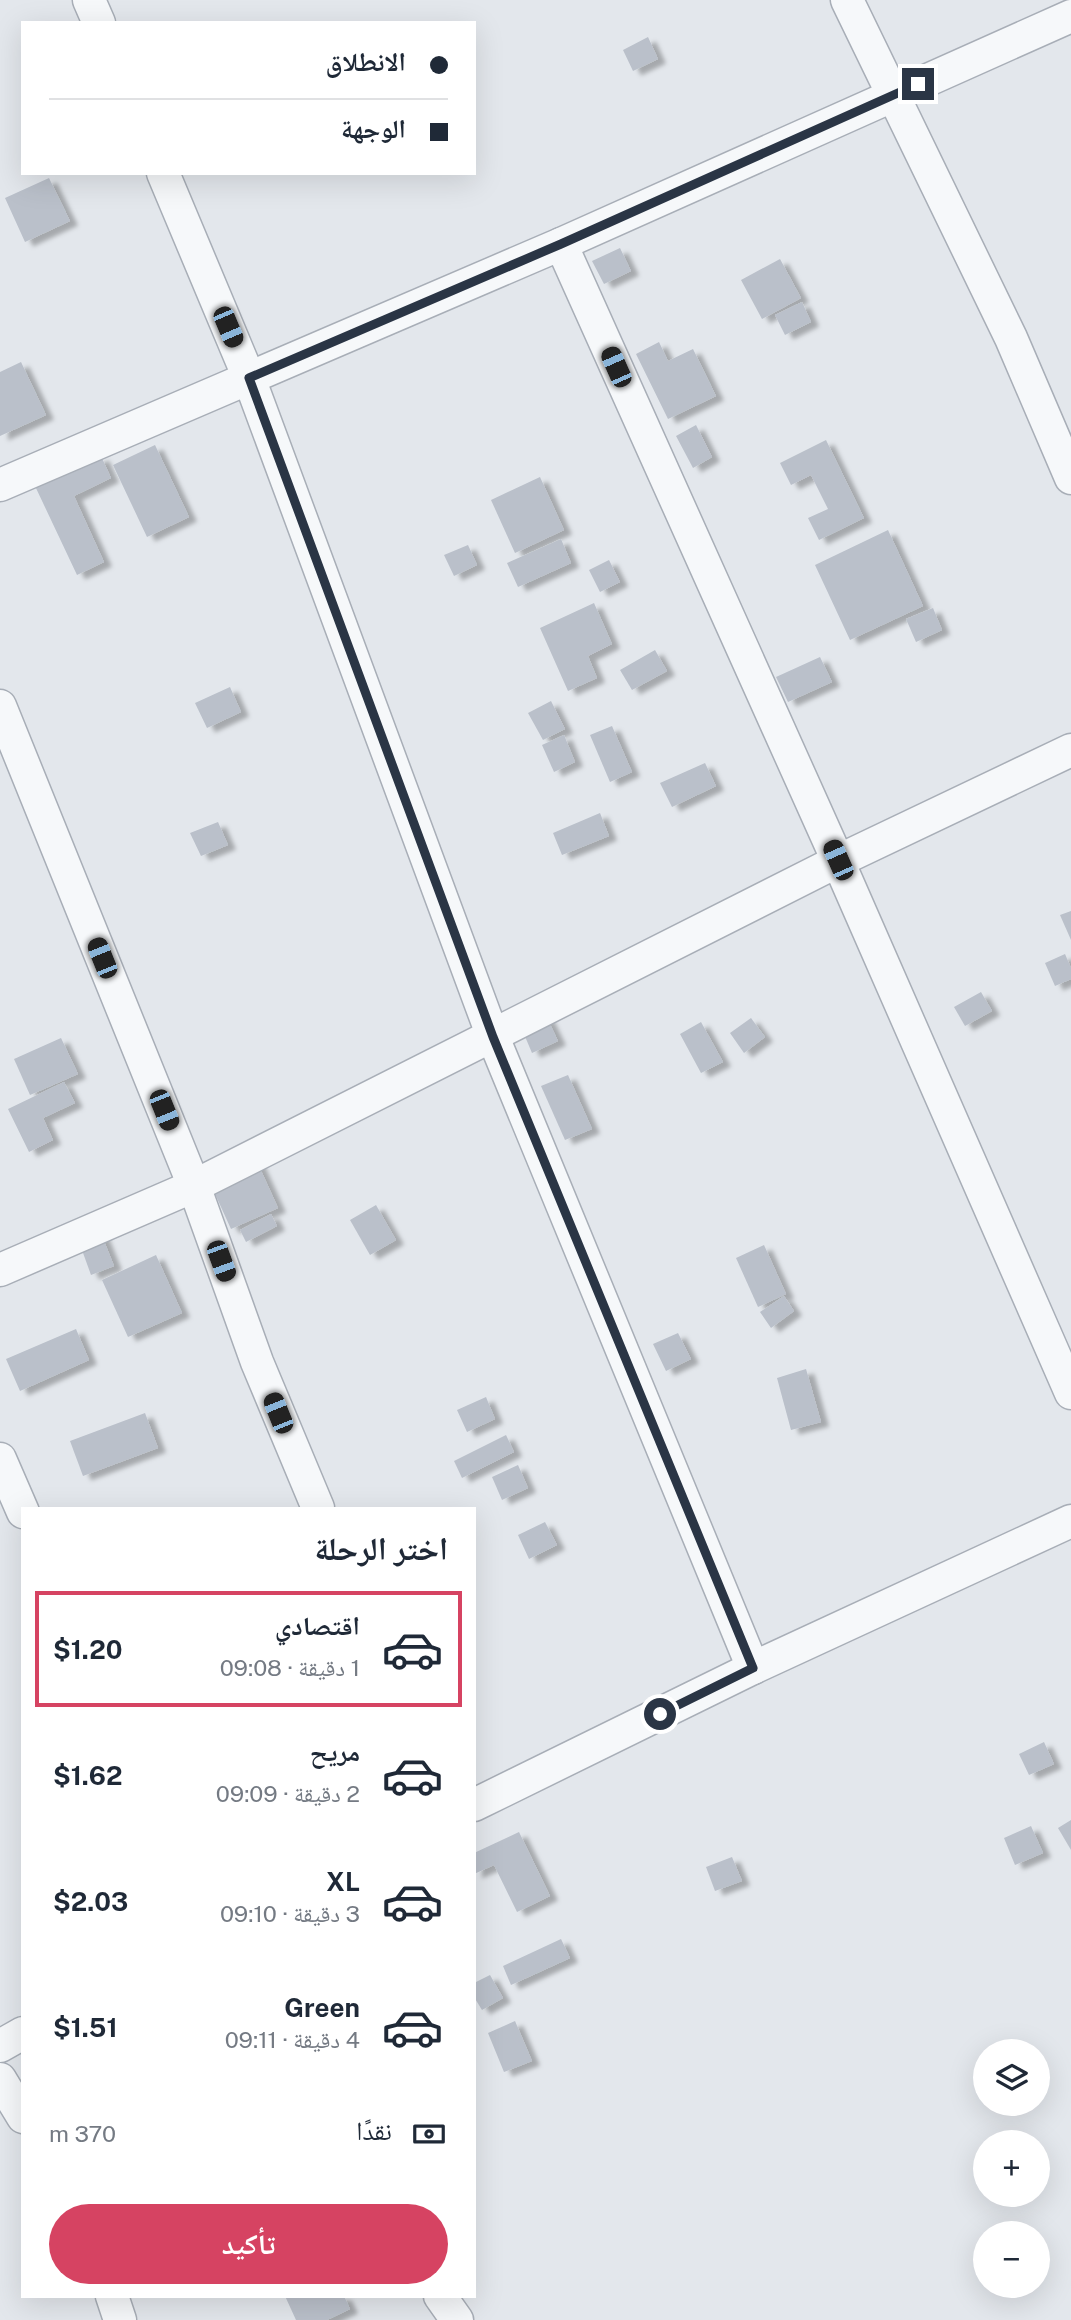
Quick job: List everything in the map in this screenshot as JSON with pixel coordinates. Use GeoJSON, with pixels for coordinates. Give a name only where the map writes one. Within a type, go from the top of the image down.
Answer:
{"type":"FeatureCollection","features":[{"type":"Feature","properties":{"kind":"street"},"geometry":{"type":"LineString","coordinates":[[89,0],[98,21]]}},
{"type":"Feature","properties":{"kind":"street"},"geometry":{"type":"LineString","coordinates":[[847,0],[1011,338],[1071,478]]}},
{"type":"Feature","properties":{"kind":"street"},"geometry":{"type":"LineString","coordinates":[[0,485],[561,244],[1071,16]]}},
{"type":"Feature","properties":{"kind":"street"},"geometry":{"type":"LineString","coordinates":[[164,175],[249,378],[493,1037],[753,1668]]}},
{"type":"Feature","properties":{"kind":"street"},"geometry":{"type":"LineString","coordinates":[[561,244],[838,860],[1071,1393]]}},
{"type":"Feature","properties":{"kind":"street"},"geometry":{"type":"LineString","coordinates":[[0,706],[194,1186],[257,1362],[318,1507]]}},
{"type":"Feature","properties":{"kind":"street"},"geometry":{"type":"LineString","coordinates":[[0,1270],[194,1186],[493,1037],[838,860],[1071,750]]}},
{"type":"Feature","properties":{"kind":"street"},"geometry":{"type":"LineString","coordinates":[[0,1458],[21,1507]]}},
{"type":"Feature","properties":{"kind":"street"},"geometry":{"type":"LineString","coordinates":[[476,1804],[753,1668],[1071,1521]]}},
{"type":"Feature","properties":{"kind":"street"},"geometry":{"type":"LineString","coordinates":[[0,2046],[21,2034]]}},
{"type":"Feature","properties":{"kind":"street"},"geometry":{"type":"LineString","coordinates":[[0,2079],[21,2114]]}},
{"type":"Feature","properties":{"kind":"street"},"geometry":{"type":"LineString","coordinates":[[113,2298],[120,2320]]}},
{"type":"Feature","properties":{"kind":"street"},"geometry":{"type":"LineString","coordinates":[[441,2298],[457,2320]]}},
{"type":"Feature","properties":{"kind":"building"},"geometry":{"type":"Polygon","coordinates":[[[648,37],[658,59],[633,71],[623,50],[648,37]]]}},
{"type":"Feature","properties":{"kind":"building"},"geometry":{"type":"Polygon","coordinates":[[[49,178],[70,221],[25,242],[5,198],[49,178]]]}},
{"type":"Feature","properties":{"kind":"building"},"geometry":{"type":"Polygon","coordinates":[[[620,248],[631,271],[604,284],[592,261],[620,248]]]}},
{"type":"Feature","properties":{"kind":"building"},"geometry":{"type":"Polygon","coordinates":[[[780,259],[801,298],[762,319],[741,280],[780,259]]]}},
{"type":"Feature","properties":{"kind":"building"},"geometry":{"type":"Polygon","coordinates":[[[802,302],[811,322],[785,335],[775,315],[802,302]]]}},
{"type":"Feature","properties":{"kind":"building"},"geometry":{"type":"Polygon","coordinates":[[[659,342],[668,361],[693,349],[716,396],[668,419],[636,354],[659,342]]]}},
{"type":"Feature","properties":{"kind":"building"},"geometry":{"type":"Polygon","coordinates":[[[21,362],[46,415],[0,436],[0,372],[21,362]]]}},
{"type":"Feature","properties":{"kind":"building"},"geometry":{"type":"Polygon","coordinates":[[[696,425],[712,457],[693,468],[676,436],[696,425]]]}},
{"type":"Feature","properties":{"kind":"building"},"geometry":{"type":"Polygon","coordinates":[[[826,440],[864,518],[819,540],[808,518],[828,509],[811,475],[791,485],[780,463],[826,440]]]}},
{"type":"Feature","properties":{"kind":"building"},"geometry":{"type":"Polygon","coordinates":[[[155,445],[189,517],[147,537],[113,465],[155,445]]]}},
{"type":"Feature","properties":{"kind":"building"},"geometry":{"type":"Polygon","coordinates":[[[101,456],[111,478],[74,496],[104,562],[77,575],[35,486],[101,456]]]}},
{"type":"Feature","properties":{"kind":"building"},"geometry":{"type":"Polygon","coordinates":[[[540,477],[564,530],[515,553],[491,500],[540,477]]]}},
{"type":"Feature","properties":{"kind":"building"},"geometry":{"type":"Polygon","coordinates":[[[888,530],[923,606],[850,640],[815,565],[888,530]]]}},
{"type":"Feature","properties":{"kind":"building"},"geometry":{"type":"Polygon","coordinates":[[[561,539],[571,563],[518,587],[507,563],[561,539]]]}},
{"type":"Feature","properties":{"kind":"building"},"geometry":{"type":"Polygon","coordinates":[[[468,545],[477,565],[454,576],[444,555],[468,545]]]}},
{"type":"Feature","properties":{"kind":"building"},"geometry":{"type":"Polygon","coordinates":[[[609,560],[620,582],[600,592],[589,570],[609,560]]]}},
{"type":"Feature","properties":{"kind":"building"},"geometry":{"type":"Polygon","coordinates":[[[594,603],[612,644],[588,656],[597,678],[568,691],[540,628],[594,603]]]}},
{"type":"Feature","properties":{"kind":"building"},"geometry":{"type":"Polygon","coordinates":[[[933,608],[942,630],[916,642],[906,619],[933,608]]]}},
{"type":"Feature","properties":{"kind":"building"},"geometry":{"type":"Polygon","coordinates":[[[655,650],[667,671],[632,690],[620,670],[655,650]]]}},
{"type":"Feature","properties":{"kind":"building"},"geometry":{"type":"Polygon","coordinates":[[[820,657],[832,682],[788,702],[776,677],[820,657]]]}},
{"type":"Feature","properties":{"kind":"building"},"geometry":{"type":"Polygon","coordinates":[[[230,687],[241,712],[207,728],[195,703],[230,687]]]}},
{"type":"Feature","properties":{"kind":"building"},"geometry":{"type":"Polygon","coordinates":[[[551,701],[565,729],[543,740],[528,713],[551,701]]]}},
{"type":"Feature","properties":{"kind":"building"},"geometry":{"type":"Polygon","coordinates":[[[612,726],[632,772],[610,782],[590,735],[612,726]]]}},
{"type":"Feature","properties":{"kind":"building"},"geometry":{"type":"Polygon","coordinates":[[[564,735],[575,762],[554,772],[542,745],[564,735]]]}},
{"type":"Feature","properties":{"kind":"building"},"geometry":{"type":"Polygon","coordinates":[[[705,763],[716,786],[672,807],[660,783],[705,763]]]}},
{"type":"Feature","properties":{"kind":"building"},"geometry":{"type":"Polygon","coordinates":[[[600,813],[609,836],[562,855],[553,833],[600,813]]]}},
{"type":"Feature","properties":{"kind":"building"},"geometry":{"type":"Polygon","coordinates":[[[218,822],[228,845],[201,856],[190,833],[218,822]]]}},
{"type":"Feature","properties":{"kind":"building"},"geometry":{"type":"Polygon","coordinates":[[[1071,911],[1071,940],[1060,915],[1071,911]]]}},
{"type":"Feature","properties":{"kind":"building"},"geometry":{"type":"Polygon","coordinates":[[[1065,954],[1071,968],[1071,979],[1055,986],[1045,963],[1065,954]]]}},
{"type":"Feature","properties":{"kind":"building"},"geometry":{"type":"Polygon","coordinates":[[[981,992],[992,1011],[965,1026],[954,1007],[981,992]]]}},
{"type":"Feature","properties":{"kind":"building"},"geometry":{"type":"Polygon","coordinates":[[[546,1016],[558,1041],[532,1053],[521,1027],[546,1016]]]}},
{"type":"Feature","properties":{"kind":"building"},"geometry":{"type":"Polygon","coordinates":[[[751,1018],[765,1037],[744,1053],[730,1033],[751,1018]]]}},
{"type":"Feature","properties":{"kind":"building"},"geometry":{"type":"Polygon","coordinates":[[[701,1022],[723,1062],[701,1073],[680,1034],[701,1022]]]}},
{"type":"Feature","properties":{"kind":"building"},"geometry":{"type":"Polygon","coordinates":[[[61,1038],[78,1074],[30,1095],[14,1059],[61,1038]]]}},
{"type":"Feature","properties":{"kind":"building"},"geometry":{"type":"Polygon","coordinates":[[[568,1075],[592,1129],[565,1140],[541,1086],[568,1075]]]}},
{"type":"Feature","properties":{"kind":"building"},"geometry":{"type":"Polygon","coordinates":[[[64,1082],[75,1103],[43,1118],[53,1140],[29,1152],[8,1109],[64,1082]]]}},
{"type":"Feature","properties":{"kind":"building"},"geometry":{"type":"Polygon","coordinates":[[[248,1142],[278,1208],[231,1229],[201,1163],[248,1142]]]}},
{"type":"Feature","properties":{"kind":"building"},"geometry":{"type":"Polygon","coordinates":[[[376,1205],[396,1240],[370,1255],[350,1220],[376,1205]]]}},
{"type":"Feature","properties":{"kind":"building"},"geometry":{"type":"Polygon","coordinates":[[[271,1214],[277,1226],[246,1242],[240,1230],[271,1214]]]}},
{"type":"Feature","properties":{"kind":"building"},"geometry":{"type":"Polygon","coordinates":[[[100,1231],[114,1266],[91,1275],[78,1239],[100,1231]]]}},
{"type":"Feature","properties":{"kind":"building"},"geometry":{"type":"Polygon","coordinates":[[[764,1245],[786,1294],[758,1307],[736,1258],[764,1245]]]}},
{"type":"Feature","properties":{"kind":"building"},"geometry":{"type":"Polygon","coordinates":[[[156,1255],[182,1313],[128,1337],[102,1280],[156,1255]]]}},
{"type":"Feature","properties":{"kind":"building"},"geometry":{"type":"Polygon","coordinates":[[[784,1296],[794,1311],[771,1328],[760,1312],[784,1296]]]}},
{"type":"Feature","properties":{"kind":"building"},"geometry":{"type":"Polygon","coordinates":[[[76,1329],[89,1360],[20,1391],[6,1359],[76,1329]]]}},
{"type":"Feature","properties":{"kind":"building"},"geometry":{"type":"Polygon","coordinates":[[[678,1333],[691,1359],[666,1371],[653,1344],[678,1333]]]}},
{"type":"Feature","properties":{"kind":"building"},"geometry":{"type":"Polygon","coordinates":[[[806,1369],[821,1422],[791,1430],[777,1378],[806,1369]]]}},
{"type":"Feature","properties":{"kind":"building"},"geometry":{"type":"Polygon","coordinates":[[[486,1397],[495,1419],[467,1432],[457,1410],[486,1397]]]}},
{"type":"Feature","properties":{"kind":"building"},"geometry":{"type":"Polygon","coordinates":[[[145,1413],[158,1448],[83,1476],[70,1441],[145,1413]]]}},
{"type":"Feature","properties":{"kind":"building"},"geometry":{"type":"Polygon","coordinates":[[[506,1435],[514,1452],[462,1478],[454,1461],[506,1435]]]}},
{"type":"Feature","properties":{"kind":"building"},"geometry":{"type":"Polygon","coordinates":[[[518,1465],[528,1488],[502,1500],[492,1477],[518,1465]]]}},
{"type":"Feature","properties":{"kind":"building"},"geometry":{"type":"Polygon","coordinates":[[[545,1522],[557,1545],[529,1559],[518,1535],[545,1522]]]}},
{"type":"Feature","properties":{"kind":"building"},"geometry":{"type":"Polygon","coordinates":[[[1044,1742],[1054,1764],[1029,1775],[1019,1754],[1044,1742]]]}},
{"type":"Feature","properties":{"kind":"building"},"geometry":{"type":"Polygon","coordinates":[[[1071,1820],[1071,1850],[1058,1828],[1071,1820]]]}},
{"type":"Feature","properties":{"kind":"building"},"geometry":{"type":"Polygon","coordinates":[[[1031,1826],[1043,1853],[1015,1865],[1004,1838],[1031,1826]]]}},
{"type":"Feature","properties":{"kind":"building"},"geometry":{"type":"Polygon","coordinates":[[[519,1832],[550,1896],[517,1912],[494,1865],[476,1873],[476,1852],[519,1832]]]}},
{"type":"Feature","properties":{"kind":"building"},"geometry":{"type":"Polygon","coordinates":[[[732,1857],[742,1881],[715,1891],[706,1867],[732,1857]]]}},
{"type":"Feature","properties":{"kind":"building"},"geometry":{"type":"Polygon","coordinates":[[[561,1939],[570,1958],[511,1985],[503,1966],[561,1939]]]}},
{"type":"Feature","properties":{"kind":"building"},"geometry":{"type":"Polygon","coordinates":[[[490,1975],[503,1998],[482,2010],[476,2000],[476,1982],[490,1975]]]}},
{"type":"Feature","properties":{"kind":"building"},"geometry":{"type":"Polygon","coordinates":[[[515,2021],[532,2061],[504,2072],[488,2033],[515,2021]]]}},
{"type":"Feature","properties":{"kind":"building"},"geometry":{"type":"Polygon","coordinates":[[[286,2298],[345,2298],[350,2309],[327,2320],[296,2320],[286,2298]]]}},
{"type":"Feature","properties":{"kind":"route"},"geometry":{"type":"LineString","coordinates":[[660,1714],[753,1668],[493,1037],[249,378],[561,244],[918,84]]}}]}
